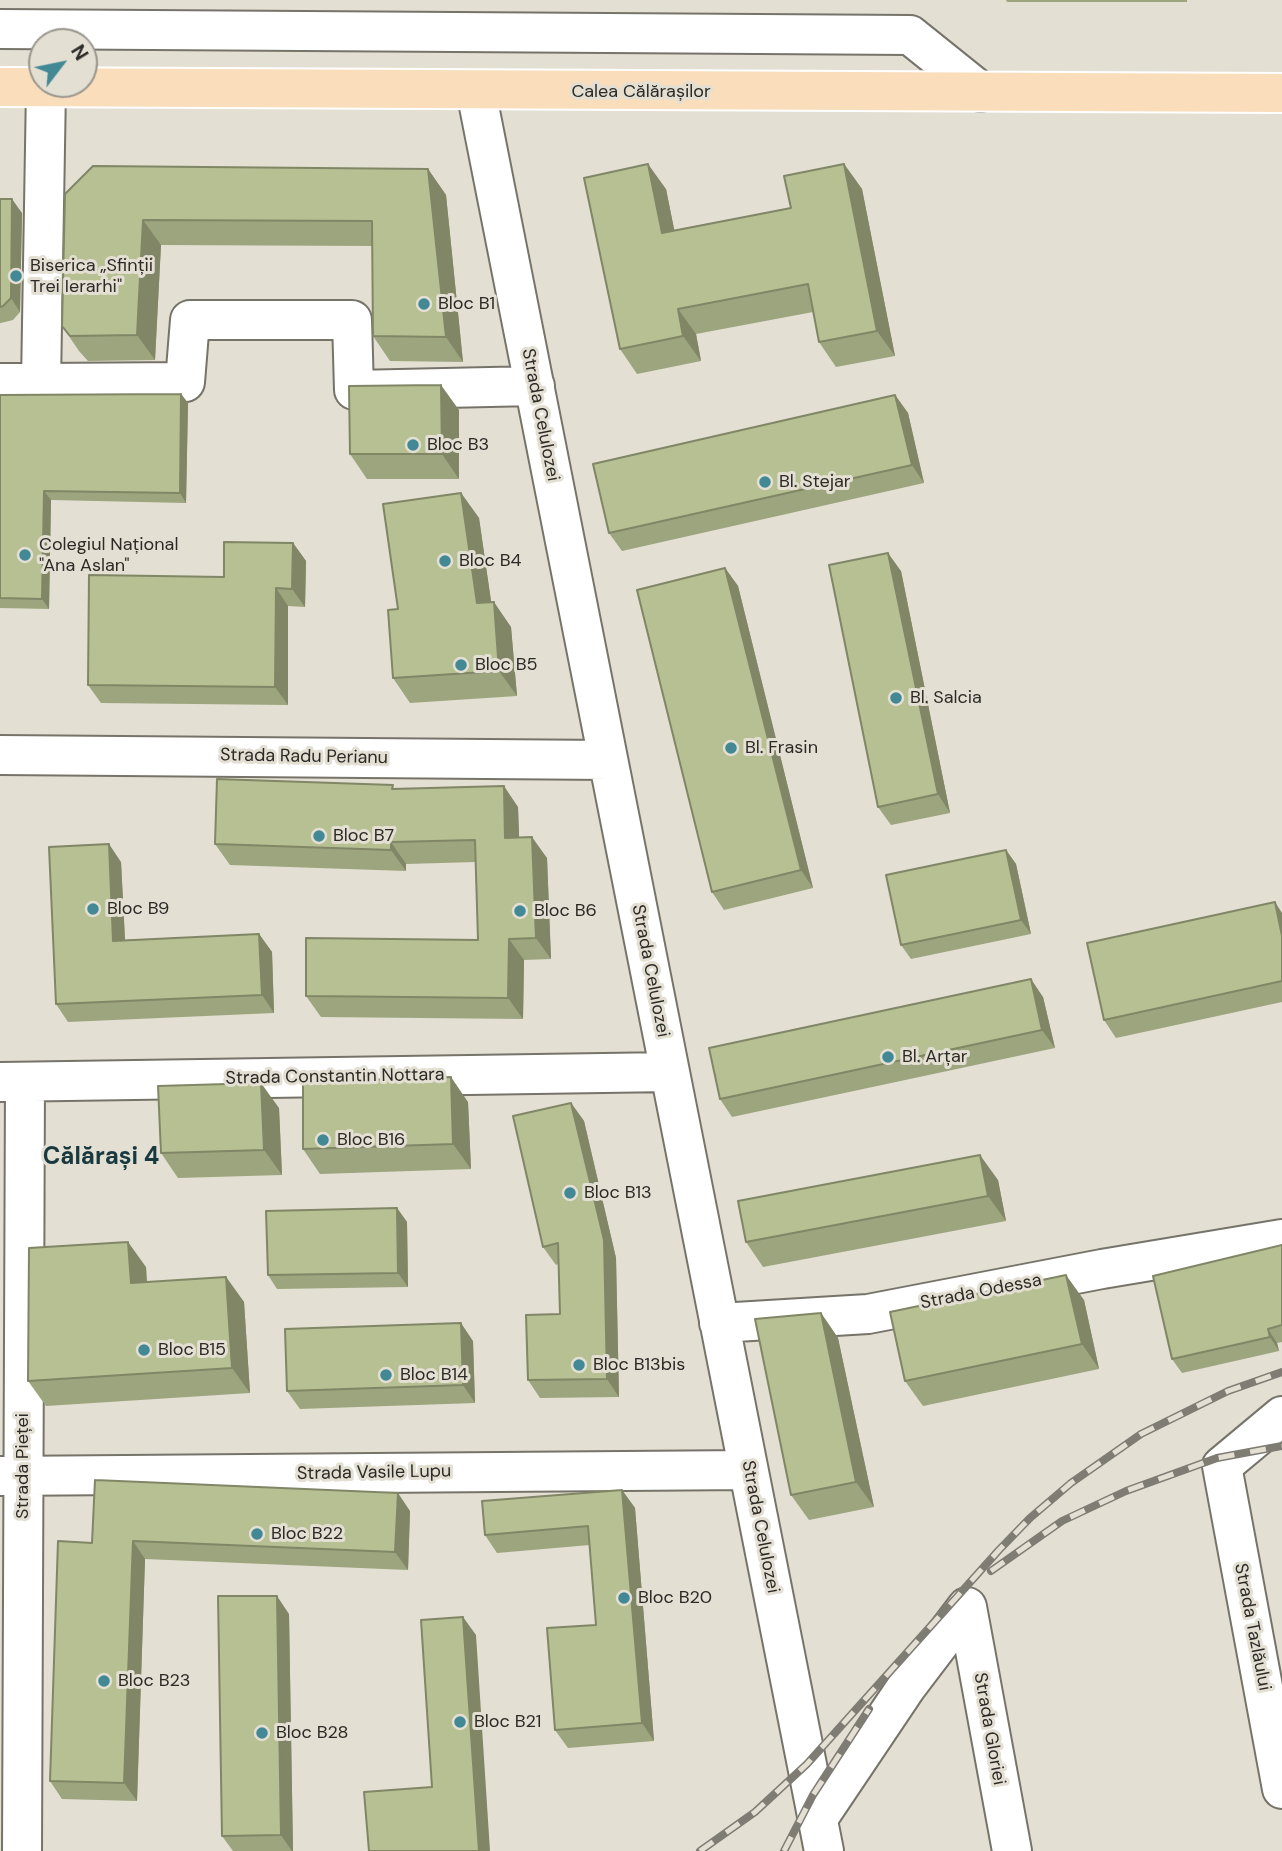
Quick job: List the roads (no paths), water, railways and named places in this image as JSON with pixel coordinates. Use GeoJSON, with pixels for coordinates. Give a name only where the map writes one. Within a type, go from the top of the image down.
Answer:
{"type":"FeatureCollection","features":[{"type":"Feature","properties":{"kind":"main road","name":"Calea Călărașilor"},"geometry":{"type":"LineString","coordinates":[[0,87],[28,88]]}},
{"type":"Feature","properties":{"kind":"main road","name":"Calea Călărașilor"},"geometry":{"type":"LineString","coordinates":[[98,88],[1282,93]]}},
{"type":"Feature","properties":{"kind":"street"},"geometry":{"type":"LineString","coordinates":[[0,29],[910,35],[981,92]]}},
{"type":"Feature","properties":{"kind":"street","name":"Strada Celulozei"},"geometry":{"type":"LineString","coordinates":[[476,91],[821,1835]]}},
{"type":"Feature","properties":{"kind":"street"},"geometry":{"type":"LineString","coordinates":[[41,383],[46,98]]}},
{"type":"Feature","properties":{"kind":"street"},"geometry":{"type":"LineString","coordinates":[[0,383],[184,382],[190,320],[352,320],[354,390],[535,386]]}},
{"type":"Feature","properties":{"kind":"street","name":"Strada Radu Perianu"},"geometry":{"type":"LineString","coordinates":[[0,755],[608,760]]}},
{"type":"Feature","properties":{"kind":"street","name":"Strada Constantin Nottara"},"geometry":{"type":"LineString","coordinates":[[13,1082],[670,1072]]}},
{"type":"Feature","properties":{"kind":"street","name":"Strada Pieței"},"geometry":{"type":"LineString","coordinates":[[13,1082],[11,1477],[22,1851]]}},
{"type":"Feature","properties":{"kind":"street","name":"Strada Odessa"},"geometry":{"type":"LineString","coordinates":[[719,1323],[868,1314],[1282,1238]]}},
{"type":"Feature","properties":{"kind":"street","name":"Strada Tazlăului"},"geometry":{"type":"LineString","coordinates":[[1282,1416],[1222,1466],[1282,1788]]}},
{"type":"Feature","properties":{"kind":"street","name":"Strada Vasile Lupu"},"geometry":{"type":"LineString","coordinates":[[11,1477],[748,1470]]}},
{"type":"Feature","properties":{"kind":"street","name":"Strada Gloriei"},"geometry":{"type":"LineString","coordinates":[[821,1835],[899,1697],[967,1607],[1012,1851]]}},
{"type":"Feature","properties":{"kind":"railway"},"geometry":{"type":"LineString","coordinates":[[700,1851],[755,1812],[807,1764],[999,1550],[1030,1518],[1071,1483],[1141,1434],[1228,1391],[1282,1372]]}},
{"type":"Feature","properties":{"kind":"railway"},"geometry":{"type":"LineString","coordinates":[[991,1571],[1062,1521],[1126,1491],[1217,1458],[1282,1446]]}},
{"type":"Feature","properties":{"kind":"railway"},"geometry":{"type":"LineString","coordinates":[[784,1851],[813,1795],[869,1709]]}},
{"type":"Feature","properties":{"kind":"place","name":"Biserica „Sfinții Trei Ierarhi\""},"geometry":{"type":"Point","coordinates":[16,276]}},
{"type":"Feature","properties":{"kind":"place","name":"Bloc B1"},"geometry":{"type":"Point","coordinates":[424,304]}},
{"type":"Feature","properties":{"kind":"place","name":"Bloc B3"},"geometry":{"type":"Point","coordinates":[413,445]}},
{"type":"Feature","properties":{"kind":"place","name":"Bl. Stejar"},"geometry":{"type":"Point","coordinates":[765,482]}},
{"type":"Feature","properties":{"kind":"place","name":"Colegiul Național \"Ana Aslan\""},"geometry":{"type":"Point","coordinates":[25,555]}},
{"type":"Feature","properties":{"kind":"place","name":"Bloc B4"},"geometry":{"type":"Point","coordinates":[445,561]}},
{"type":"Feature","properties":{"kind":"place","name":"Bloc B5"},"geometry":{"type":"Point","coordinates":[461,665]}},
{"type":"Feature","properties":{"kind":"place","name":"Bl. Salcia"},"geometry":{"type":"Point","coordinates":[896,698]}},
{"type":"Feature","properties":{"kind":"place","name":"Bl. Frasin"},"geometry":{"type":"Point","coordinates":[731,748]}},
{"type":"Feature","properties":{"kind":"place","name":"Bloc B7"},"geometry":{"type":"Point","coordinates":[319,836]}},
{"type":"Feature","properties":{"kind":"place","name":"Bloc B9"},"geometry":{"type":"Point","coordinates":[93,909]}},
{"type":"Feature","properties":{"kind":"place","name":"Bloc B6"},"geometry":{"type":"Point","coordinates":[520,911]}},
{"type":"Feature","properties":{"kind":"place","name":"Bl. Arțar"},"geometry":{"type":"Point","coordinates":[888,1057]}},
{"type":"Feature","properties":{"kind":"place","name":"Bloc B16"},"geometry":{"type":"Point","coordinates":[323,1140]}},
{"type":"Feature","properties":{"kind":"place","name":"Bloc B13"},"geometry":{"type":"Point","coordinates":[570,1193]}},
{"type":"Feature","properties":{"kind":"place","name":"Bloc B15"},"geometry":{"type":"Point","coordinates":[144,1350]}},
{"type":"Feature","properties":{"kind":"place","name":"Bloc B13bis"},"geometry":{"type":"Point","coordinates":[579,1365]}},
{"type":"Feature","properties":{"kind":"place","name":"Bloc B14"},"geometry":{"type":"Point","coordinates":[386,1375]}},
{"type":"Feature","properties":{"kind":"place","name":"Bloc B22"},"geometry":{"type":"Point","coordinates":[257,1534]}},
{"type":"Feature","properties":{"kind":"place","name":"Bloc B20"},"geometry":{"type":"Point","coordinates":[624,1598]}},
{"type":"Feature","properties":{"kind":"place","name":"Bloc B23"},"geometry":{"type":"Point","coordinates":[104,1681]}},
{"type":"Feature","properties":{"kind":"place","name":"Bloc B21"},"geometry":{"type":"Point","coordinates":[460,1722]}},
{"type":"Feature","properties":{"kind":"place","name":"Bloc B28"},"geometry":{"type":"Point","coordinates":[262,1733]}},
{"type":"Feature","properties":{"kind":"district","name":"Călărași 4"},"geometry":{"type":"Point","coordinates":[101,1158]}}]}
